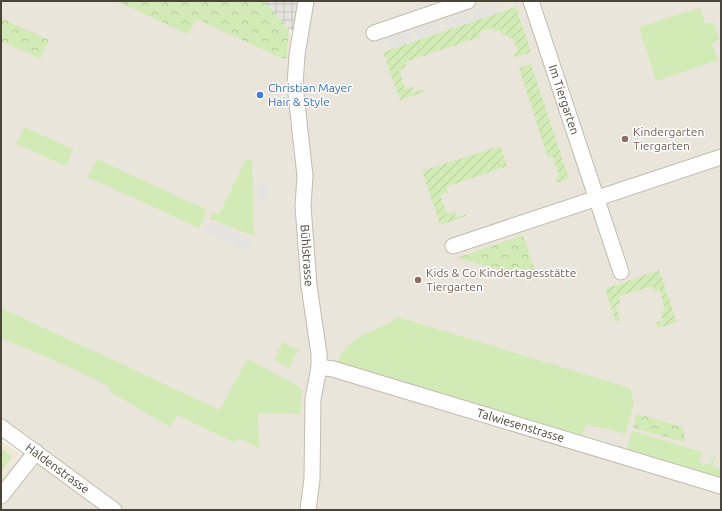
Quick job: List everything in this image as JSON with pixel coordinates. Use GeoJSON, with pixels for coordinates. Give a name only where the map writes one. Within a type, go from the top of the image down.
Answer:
{"type":"FeatureCollection","features":[{"type":"Feature","properties":{"kind":"street","name":"Bühlstrasse"},"geometry":{"type":"LineString","coordinates":[[306,1],[297,55],[295,85],[305,176],[303,206],[309,286],[319,354],[319,367],[313,399],[312,479],[308,510]]}},
{"type":"Feature","properties":{"kind":"street"},"geometry":{"type":"LineString","coordinates":[[374,33],[468,1]]}},
{"type":"Feature","properties":{"kind":"street","name":"Im Tiergarten"},"geometry":{"type":"LineString","coordinates":[[531,1],[621,272]]}},
{"type":"Feature","properties":{"kind":"street"},"geometry":{"type":"LineString","coordinates":[[453,246],[721,157]]}},
{"type":"Feature","properties":{"kind":"street","name":"Talwiesenstrasse"},"geometry":{"type":"LineString","coordinates":[[319,367],[333,369],[721,486]]}},
{"type":"Feature","properties":{"kind":"street","name":"Haldenstrasse"},"geometry":{"type":"LineString","coordinates":[[1,427],[114,510]]}},
{"type":"Feature","properties":{"kind":"street"},"geometry":{"type":"LineString","coordinates":[[1,496],[36,452]]}},
{"type":"Feature","properties":{"kind":"shaded area"},"geometry":{"type":"Polygon","coordinates":[[[1,1],[265,1],[305,53],[305,32],[312,1],[721,1],[721,510],[1,510],[1,478],[33,439],[1,418],[1,1]]]}},
{"type":"Feature","properties":{"kind":"shaded area"},"geometry":{"type":"Polygon","coordinates":[[[265,1],[300,1],[294,31],[289,30],[265,1]]]}},
{"type":"Feature","properties":{"kind":"shaded area"},"geometry":{"type":"Polygon","coordinates":[[[496,2],[499,12],[475,20],[472,10],[496,2]]]}},
{"type":"Feature","properties":{"kind":"shaded area"},"geometry":{"type":"Polygon","coordinates":[[[467,11],[470,21],[447,29],[444,19],[467,11]]]}},
{"type":"Feature","properties":{"kind":"shaded area"},"geometry":{"type":"Polygon","coordinates":[[[438,21],[442,31],[418,39],[415,29],[438,21]]]}},
{"type":"Feature","properties":{"kind":"shaded area"},"geometry":{"type":"Polygon","coordinates":[[[410,31],[413,41],[389,48],[386,38],[410,31]]]}},
{"type":"Feature","properties":{"kind":"shaded area"},"geometry":{"type":"Polygon","coordinates":[[[258,185],[267,185],[267,201],[258,202],[258,185]]]}},
{"type":"Feature","properties":{"kind":"shaded area"},"geometry":{"type":"Polygon","coordinates":[[[211,221],[253,241],[248,252],[205,232],[211,221]]]}},
{"type":"Feature","properties":{"kind":"shaded area"},"geometry":{"type":"Polygon","coordinates":[[[1,441],[20,453],[1,478],[1,441]]]}},
{"type":"Feature","properties":{"kind":"green space"},"geometry":{"type":"Polygon","coordinates":[[[116,1],[265,1],[289,30],[286,60],[196,19],[188,34],[116,1]]]}},
{"type":"Feature","properties":{"kind":"green space"},"geometry":{"type":"Polygon","coordinates":[[[516,7],[531,52],[515,58],[514,53],[518,52],[513,38],[509,39],[507,34],[502,36],[500,30],[495,32],[493,28],[479,32],[480,37],[405,62],[406,67],[399,70],[405,89],[413,87],[411,90],[412,93],[424,89],[425,92],[400,100],[383,52],[516,7]]]}},
{"type":"Feature","properties":{"kind":"green space"},"geometry":{"type":"Polygon","coordinates":[[[700,8],[705,24],[713,22],[719,40],[712,43],[718,60],[656,81],[639,27],[700,8]]]}},
{"type":"Feature","properties":{"kind":"green space"},"geometry":{"type":"Polygon","coordinates":[[[1,18],[49,40],[40,59],[1,41],[1,18]]]}},
{"type":"Feature","properties":{"kind":"green space"},"geometry":{"type":"Polygon","coordinates":[[[531,64],[569,179],[557,183],[555,178],[559,176],[553,157],[548,158],[519,68],[531,64]]]}},
{"type":"Feature","properties":{"kind":"green space"},"geometry":{"type":"Polygon","coordinates":[[[24,127],[73,149],[66,166],[16,144],[24,127]]]}},
{"type":"Feature","properties":{"kind":"green space"},"geometry":{"type":"Polygon","coordinates":[[[500,146],[507,166],[446,187],[448,192],[440,195],[447,214],[454,212],[456,217],[466,214],[466,216],[440,225],[422,171],[500,146]]]}},
{"type":"Feature","properties":{"kind":"green space"},"geometry":{"type":"Polygon","coordinates":[[[97,159],[207,210],[199,228],[88,177],[97,159]]]}},
{"type":"Feature","properties":{"kind":"green space"},"geometry":{"type":"Polygon","coordinates":[[[246,159],[252,160],[254,236],[210,219],[212,212],[219,215],[246,159]]]}},
{"type":"Feature","properties":{"kind":"green space"},"geometry":{"type":"Polygon","coordinates":[[[523,235],[538,280],[457,258],[523,235]]]}},
{"type":"Feature","properties":{"kind":"green space"},"geometry":{"type":"Polygon","coordinates":[[[659,270],[677,322],[658,328],[656,322],[663,320],[660,313],[665,311],[660,290],[654,292],[653,286],[619,296],[620,303],[616,305],[620,320],[616,322],[605,289],[659,270]]]}},
{"type":"Feature","properties":{"kind":"green space"},"geometry":{"type":"Polygon","coordinates":[[[1,308],[220,410],[247,359],[300,387],[302,391],[301,414],[258,413],[259,448],[238,438],[235,443],[177,415],[170,427],[109,391],[111,387],[63,364],[1,338],[1,308]]]}},
{"type":"Feature","properties":{"kind":"green space"},"geometry":{"type":"Polygon","coordinates":[[[398,317],[630,388],[634,402],[626,434],[586,424],[582,436],[338,362],[348,345],[363,335],[398,317]]]}},
{"type":"Feature","properties":{"kind":"green space"},"geometry":{"type":"Polygon","coordinates":[[[283,342],[298,350],[289,368],[274,360],[283,342]]]}},
{"type":"Feature","properties":{"kind":"green space"},"geometry":{"type":"Polygon","coordinates":[[[637,414],[683,427],[685,442],[633,428],[637,414]]]}},
{"type":"Feature","properties":{"kind":"green space"},"geometry":{"type":"Polygon","coordinates":[[[632,431],[702,452],[699,462],[710,465],[714,455],[716,456],[713,466],[721,469],[721,479],[626,451],[632,431]]]}},
{"type":"Feature","properties":{"kind":"green space"},"geometry":{"type":"Polygon","coordinates":[[[1,449],[12,456],[1,472],[1,449]]]}},
{"type":"Feature","properties":{"kind":"place","name":"Christian Mayer Hair & Style"},"geometry":{"type":"Point","coordinates":[260,95]}},
{"type":"Feature","properties":{"kind":"place","name":"Kindergarten Tiergarten"},"geometry":{"type":"Point","coordinates":[625,139]}},
{"type":"Feature","properties":{"kind":"place","name":"Kids & Co Kindertagesstätte Tiergarten"},"geometry":{"type":"Point","coordinates":[418,280]}}]}
